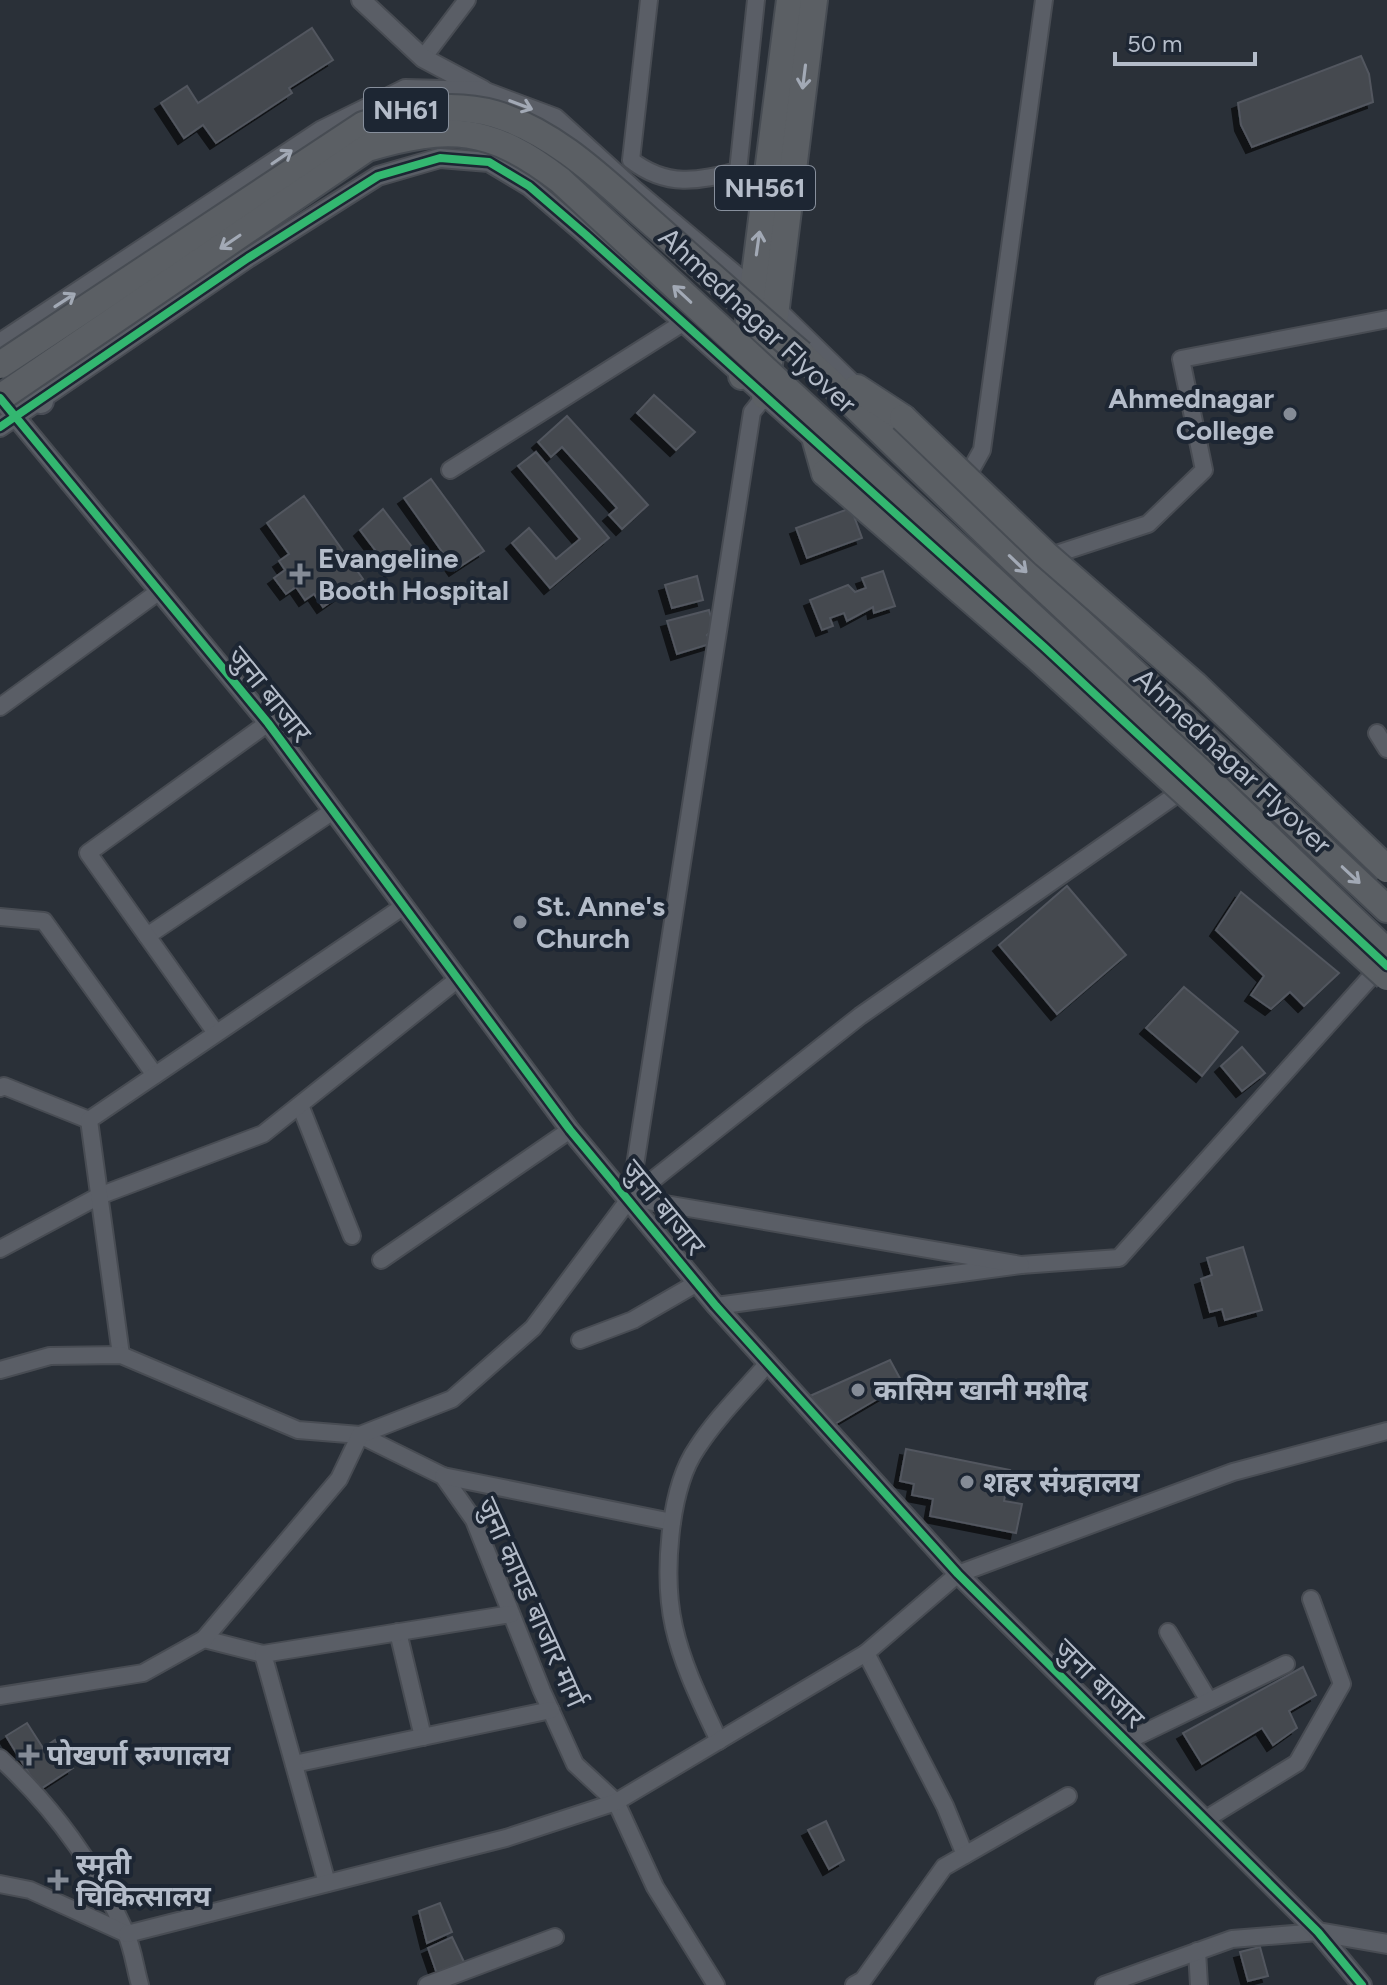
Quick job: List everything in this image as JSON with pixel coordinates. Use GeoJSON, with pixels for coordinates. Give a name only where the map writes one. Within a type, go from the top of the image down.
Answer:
{"type":"FeatureCollection","features":[{"type":"Feature","properties":{"kind":"highway","name":"NH561"},"geometry":{"type":"LineString","coordinates":[[742,376],[790,0]]}},
{"type":"Feature","properties":{"kind":"highway"},"geometry":{"type":"LineString","coordinates":[[759,404],[775,308],[814,0]]}},
{"type":"Feature","properties":{"kind":"highway","name":"Ahmednagar Flyover"},"geometry":{"type":"LineString","coordinates":[[0,365],[363,125],[406,110],[452,108],[493,114],[531,129],[574,155],[801,354],[1015,561],[1387,909]]}},
{"type":"Feature","properties":{"kind":"highway","name":"Ahmednagar Flyover"},"geometry":{"type":"LineString","coordinates":[[4,410],[367,148],[415,134],[453,131],[491,140],[531,158],[560,180],[1194,766],[1386,963]]}},
{"type":"Feature","properties":{"kind":"highway"},"geometry":{"type":"LineString","coordinates":[[857,388],[903,418],[1045,554],[1195,685],[1387,869]]}},
{"type":"Feature","properties":{"kind":"highway"},"geometry":{"type":"LineString","coordinates":[[816,441],[825,473],[1386,963]]}},
{"type":"Feature","properties":{"kind":"main road"},"geometry":{"type":"LineString","coordinates":[[0,352],[41,401]]}},
{"type":"Feature","properties":{"kind":"street"},"geometry":{"type":"LineString","coordinates":[[361,0],[423,58],[483,91],[555,118],[775,308],[857,388],[1387,880]]}},
{"type":"Feature","properties":{"kind":"street"},"geometry":{"type":"LineString","coordinates":[[423,58],[467,0]]}},
{"type":"Feature","properties":{"kind":"street"},"geometry":{"type":"LineString","coordinates":[[649,0],[631,160],[647,172],[691,183],[738,171],[756,0]]}},
{"type":"Feature","properties":{"kind":"street"},"geometry":{"type":"LineString","coordinates":[[963,486],[982,450],[1044,0]]}},
{"type":"Feature","properties":{"kind":"street"},"geometry":{"type":"LineString","coordinates":[[0,343],[322,130],[405,89],[483,91]]}},
{"type":"Feature","properties":{"kind":"street"},"geometry":{"type":"LineString","coordinates":[[4,410],[41,401],[248,258],[378,176],[440,158],[489,162],[529,186],[742,376],[759,404],[816,441],[1386,963],[1119,1258],[1021,1265],[716,1306]]}},
{"type":"Feature","properties":{"kind":"street"},"geometry":{"type":"LineString","coordinates":[[1041,558],[1148,524],[1204,470],[1181,359],[1387,319]]}},
{"type":"Feature","properties":{"kind":"street"},"geometry":{"type":"LineString","coordinates":[[450,470],[681,324]]}},
{"type":"Feature","properties":{"kind":"street"},"geometry":{"type":"LineString","coordinates":[[630,1198],[759,404]]}},
{"type":"Feature","properties":{"kind":"street","name":"जुना बाजार"},"geometry":{"type":"LineString","coordinates":[[4,410],[268,723],[570,1130],[630,1198],[716,1306],[958,1574],[1318,1932],[1362,1985]]}},
{"type":"Feature","properties":{"kind":"street"},"geometry":{"type":"LineString","coordinates":[[0,707],[158,592]]}},
{"type":"Feature","properties":{"kind":"street"},"geometry":{"type":"LineString","coordinates":[[216,1033],[88,853],[268,723]]}},
{"type":"Feature","properties":{"kind":"street"},"geometry":{"type":"LineString","coordinates":[[1377,733],[1387,749]]}},
{"type":"Feature","properties":{"kind":"street"},"geometry":{"type":"LineString","coordinates":[[0,1696],[143,1673],[204,1639],[339,1479],[360,1435],[452,1399],[533,1328],[630,1198],[860,1016],[1191,784]]}},
{"type":"Feature","properties":{"kind":"street"},"geometry":{"type":"LineString","coordinates":[[147,936],[333,811]]}},
{"type":"Feature","properties":{"kind":"street"},"geometry":{"type":"LineString","coordinates":[[89,1120],[404,906]]}},
{"type":"Feature","properties":{"kind":"street"},"geometry":{"type":"LineString","coordinates":[[0,917],[44,921],[155,1075]]}},
{"type":"Feature","properties":{"kind":"street"},"geometry":{"type":"LineString","coordinates":[[0,1249],[99,1196],[263,1134],[458,979]]}},
{"type":"Feature","properties":{"kind":"street"},"geometry":{"type":"LineString","coordinates":[[0,1088],[4,1086],[89,1120]]}},
{"type":"Feature","properties":{"kind":"street"},"geometry":{"type":"LineString","coordinates":[[300,1105],[352,1236]]}},
{"type":"Feature","properties":{"kind":"street"},"geometry":{"type":"LineString","coordinates":[[89,1120],[121,1355]]}},
{"type":"Feature","properties":{"kind":"street"},"geometry":{"type":"LineString","coordinates":[[381,1260],[570,1130]]}},
{"type":"Feature","properties":{"kind":"street"},"geometry":{"type":"LineString","coordinates":[[630,1198],[1021,1265]]}},
{"type":"Feature","properties":{"kind":"street"},"geometry":{"type":"LineString","coordinates":[[580,1340],[633,1320],[697,1283]]}},
{"type":"Feature","properties":{"kind":"street","name":"जुना कापड बाजार मार्ग"},"geometry":{"type":"LineString","coordinates":[[0,1370],[50,1356],[121,1355],[298,1430],[360,1435],[443,1476],[474,1520],[575,1764],[616,1802],[655,1887],[716,1985]]}},
{"type":"Feature","properties":{"kind":"street"},"geometry":{"type":"LineString","coordinates":[[719,1741],[685,1666],[673,1624],[672,1522],[680,1488],[695,1450],[768,1363]]}},
{"type":"Feature","properties":{"kind":"street"},"geometry":{"type":"LineString","coordinates":[[0,1884],[30,1890],[127,1934],[506,1838],[616,1802],[866,1653],[958,1574],[1233,1472],[1387,1431]]}},
{"type":"Feature","properties":{"kind":"street"},"geometry":{"type":"LineString","coordinates":[[443,1476],[672,1522]]}},
{"type":"Feature","properties":{"kind":"street"},"geometry":{"type":"LineString","coordinates":[[1206,1819],[1297,1763],[1342,1684],[1311,1599]]}},
{"type":"Feature","properties":{"kind":"street"},"geometry":{"type":"LineString","coordinates":[[204,1639],[263,1654],[511,1614]]}},
{"type":"Feature","properties":{"kind":"street"},"geometry":{"type":"LineString","coordinates":[[398,1632],[423,1737]]}},
{"type":"Feature","properties":{"kind":"street"},"geometry":{"type":"LineString","coordinates":[[1168,1632],[1209,1701]]}},
{"type":"Feature","properties":{"kind":"street"},"geometry":{"type":"LineString","coordinates":[[866,1653],[945,1806],[965,1855]]}},
{"type":"Feature","properties":{"kind":"street"},"geometry":{"type":"LineString","coordinates":[[263,1654],[327,1883]]}},
{"type":"Feature","properties":{"kind":"street"},"geometry":{"type":"LineString","coordinates":[[1127,1741],[1286,1664]]}},
{"type":"Feature","properties":{"kind":"street"},"geometry":{"type":"LineString","coordinates":[[294,1764],[551,1710]]}},
{"type":"Feature","properties":{"kind":"street"},"geometry":{"type":"LineString","coordinates":[[0,1758],[33,1788],[80,1851],[127,1934],[140,1985]]}},
{"type":"Feature","properties":{"kind":"street"},"geometry":{"type":"LineString","coordinates":[[854,1985],[863,1980],[944,1867],[1068,1796]]}},
{"type":"Feature","properties":{"kind":"street"},"geometry":{"type":"LineString","coordinates":[[1104,1985],[1232,1939],[1318,1932],[1387,1944]]}},
{"type":"Feature","properties":{"kind":"street"},"geometry":{"type":"LineString","coordinates":[[427,1985],[555,1937]]}},
{"type":"Feature","properties":{"kind":"street"},"geometry":{"type":"LineString","coordinates":[[1197,1951],[1199,1985]]}},
{"type":"Feature","properties":{"kind":"building"},"geometry":{"type":"Polygon","coordinates":[[[312,28],[333,60],[289,88],[292,93],[216,143],[203,125],[184,138],[161,103],[187,86],[198,103],[312,28]]]}},
{"type":"Feature","properties":{"kind":"building"},"geometry":{"type":"Polygon","coordinates":[[[1361,56],[1369,74],[1373,102],[1252,147],[1241,125],[1238,103],[1361,56]]]}},
{"type":"Feature","properties":{"kind":"building"},"geometry":{"type":"Polygon","coordinates":[[[654,395],[695,432],[676,450],[637,413],[654,395]]]}},
{"type":"Feature","properties":{"kind":"building"},"geometry":{"type":"Polygon","coordinates":[[[567,416],[648,505],[622,529],[609,515],[617,508],[562,447],[551,457],[538,442],[567,416]]]}},
{"type":"Feature","properties":{"kind":"building"},"geometry":{"type":"Polygon","coordinates":[[[536,452],[609,538],[550,588],[512,543],[529,528],[556,559],[580,539],[518,466],[536,452]]]}},
{"type":"Feature","properties":{"kind":"building"},"geometry":{"type":"Polygon","coordinates":[[[431,479],[484,551],[455,570],[404,498],[431,479]]]}},
{"type":"Feature","properties":{"kind":"building"},"geometry":{"type":"Polygon","coordinates":[[[304,496],[363,579],[323,607],[314,594],[305,600],[296,587],[286,594],[274,578],[285,570],[279,561],[289,554],[267,523],[304,496]]]}},
{"type":"Feature","properties":{"kind":"building"},"geometry":{"type":"Polygon","coordinates":[[[851,508],[862,538],[807,558],[796,528],[851,508]]]}},
{"type":"Feature","properties":{"kind":"building"},"geometry":{"type":"Polygon","coordinates":[[[383,509],[416,552],[391,571],[360,530],[383,509]]]}},
{"type":"Feature","properties":{"kind":"building"},"geometry":{"type":"Polygon","coordinates":[[[883,571],[895,606],[874,613],[873,607],[847,621],[844,613],[830,618],[833,626],[822,630],[810,600],[848,585],[855,592],[866,588],[862,578],[883,571]]]}},
{"type":"Feature","properties":{"kind":"building"},"geometry":{"type":"Polygon","coordinates":[[[697,576],[703,600],[672,608],[665,585],[697,576]]]}},
{"type":"Feature","properties":{"kind":"building"},"geometry":{"type":"Polygon","coordinates":[[[709,610],[714,628],[707,635],[713,643],[677,654],[667,621],[709,610]]]}},
{"type":"Feature","properties":{"kind":"building"},"geometry":{"type":"Polygon","coordinates":[[[1067,886],[1126,955],[1057,1014],[999,945],[1067,886]]]}},
{"type":"Feature","properties":{"kind":"building"},"geometry":{"type":"Polygon","coordinates":[[[1241,892],[1339,973],[1304,1006],[1290,992],[1271,1009],[1251,995],[1264,976],[1216,930],[1241,892]]]}},
{"type":"Feature","properties":{"kind":"building"},"geometry":{"type":"Polygon","coordinates":[[[1184,987],[1238,1032],[1202,1076],[1146,1028],[1184,987]]]}},
{"type":"Feature","properties":{"kind":"building"},"geometry":{"type":"Polygon","coordinates":[[[1242,1047],[1265,1073],[1242,1091],[1221,1066],[1242,1047]]]}},
{"type":"Feature","properties":{"kind":"building"},"geometry":{"type":"Polygon","coordinates":[[[1243,1247],[1262,1310],[1225,1320],[1222,1309],[1210,1312],[1201,1279],[1212,1275],[1207,1258],[1243,1247]]]}},
{"type":"Feature","properties":{"kind":"building","name":"कासिम खानी मशीद"},"geometry":{"type":"Polygon","coordinates":[[[890,1360],[903,1384],[833,1425],[810,1396],[890,1360]]]}},
{"type":"Feature","properties":{"kind":"building"},"geometry":{"type":"Polygon","coordinates":[[[906,1449],[1010,1470],[1004,1501],[1022,1504],[1016,1533],[930,1516],[933,1499],[912,1495],[914,1484],[900,1481],[906,1449]]]}},
{"type":"Feature","properties":{"kind":"building"},"geometry":{"type":"Polygon","coordinates":[[[1303,1667],[1316,1695],[1289,1711],[1297,1728],[1273,1745],[1262,1728],[1202,1764],[1183,1733],[1303,1667]]]}},
{"type":"Feature","properties":{"kind":"building"},"geometry":{"type":"Polygon","coordinates":[[[27,1723],[43,1748],[55,1740],[73,1768],[39,1790],[6,1736],[27,1723]]]}},
{"type":"Feature","properties":{"kind":"building"},"geometry":{"type":"Polygon","coordinates":[[[826,1821],[844,1860],[829,1869],[808,1830],[826,1821]]]}},
{"type":"Feature","properties":{"kind":"building"},"geometry":{"type":"Polygon","coordinates":[[[440,1903],[452,1932],[427,1943],[419,1911],[440,1903]]]}},
{"type":"Feature","properties":{"kind":"building"},"geometry":{"type":"Polygon","coordinates":[[[452,1937],[465,1964],[437,1974],[428,1948],[452,1937]]]}},
{"type":"Feature","properties":{"kind":"building"},"geometry":{"type":"Polygon","coordinates":[[[1260,1947],[1268,1976],[1248,1981],[1240,1952],[1260,1947]]]}},
{"type":"Feature","properties":{"kind":"cycle path"},"geometry":{"type":"LineString","coordinates":[[0,427],[248,258],[378,176],[440,158],[489,162],[529,186],[586,235],[1044,647],[1387,966]]}},
{"type":"Feature","properties":{"kind":"cycle path"},"geometry":{"type":"LineString","coordinates":[[0,398],[268,723],[570,1130],[716,1306],[958,1574],[1318,1932],[1362,1985]]}},
{"type":"Feature","properties":{"kind":"place","name":"Ahmednagar College"},"geometry":{"type":"Point","coordinates":[1290,414]}},
{"type":"Feature","properties":{"kind":"place","name":"Evangeline Booth Hospital"},"geometry":{"type":"Point","coordinates":[300,574]}},
{"type":"Feature","properties":{"kind":"place","name":"St. Anne's Church"},"geometry":{"type":"Point","coordinates":[520,922]}},
{"type":"Feature","properties":{"kind":"place","name":"कासिम खानी मशीद"},"geometry":{"type":"Point","coordinates":[858,1390]}},
{"type":"Feature","properties":{"kind":"place","name":"शहर संग्रहालय"},"geometry":{"type":"Point","coordinates":[967,1482]}},
{"type":"Feature","properties":{"kind":"place","name":"पोखर्णा रुग्णालय"},"geometry":{"type":"Point","coordinates":[29,1755]}},
{"type":"Feature","properties":{"kind":"place","name":"स्मृती चिकित्सालय"},"geometry":{"type":"Point","coordinates":[58,1880]}}]}
